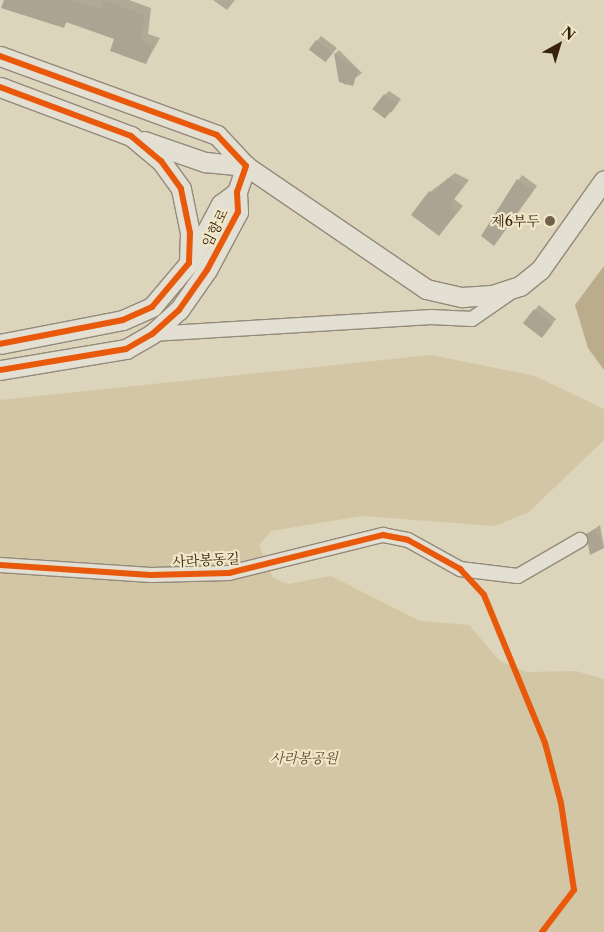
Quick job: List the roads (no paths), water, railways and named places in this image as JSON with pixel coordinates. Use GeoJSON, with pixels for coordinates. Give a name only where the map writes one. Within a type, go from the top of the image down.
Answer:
{"type":"FeatureCollection","features":[{"type":"Feature","properties":{"kind":"main road"},"geometry":{"type":"LineString","coordinates":[[0,56],[217,135],[246,166],[426,289],[462,297],[492,295],[520,286],[540,270],[604,180]]}},
{"type":"Feature","properties":{"kind":"main road","name":"임항로"},"geometry":{"type":"LineString","coordinates":[[0,87],[205,162],[246,166],[237,192],[238,212],[208,270],[179,310],[152,334],[118,351],[0,370]]}},
{"type":"Feature","properties":{"kind":"main road","name":"임항로"},"geometry":{"type":"LineString","coordinates":[[131,136],[161,161],[181,189],[188,208],[190,262]]}},
{"type":"Feature","properties":{"kind":"main road","name":"임항로"},"geometry":{"type":"LineString","coordinates":[[0,344],[123,320],[152,308],[190,262],[221,204],[237,192]]}},
{"type":"Feature","properties":{"kind":"street"},"geometry":{"type":"LineString","coordinates":[[152,334],[431,317],[472,319],[520,286]]}},
{"type":"Feature","properties":{"kind":"street","name":"사라봉동길"},"geometry":{"type":"LineString","coordinates":[[0,565],[152,575],[229,574],[383,535],[408,540],[460,568],[518,576],[580,540]]}},
{"type":"Feature","properties":{"kind":"place","name":"제6부두"},"geometry":{"type":"Point","coordinates":[550,221]}},
{"type":"Feature","properties":{"kind":"park label","name":"사라봉공원"},"geometry":{"type":"Point","coordinates":[304,758]}}]}
